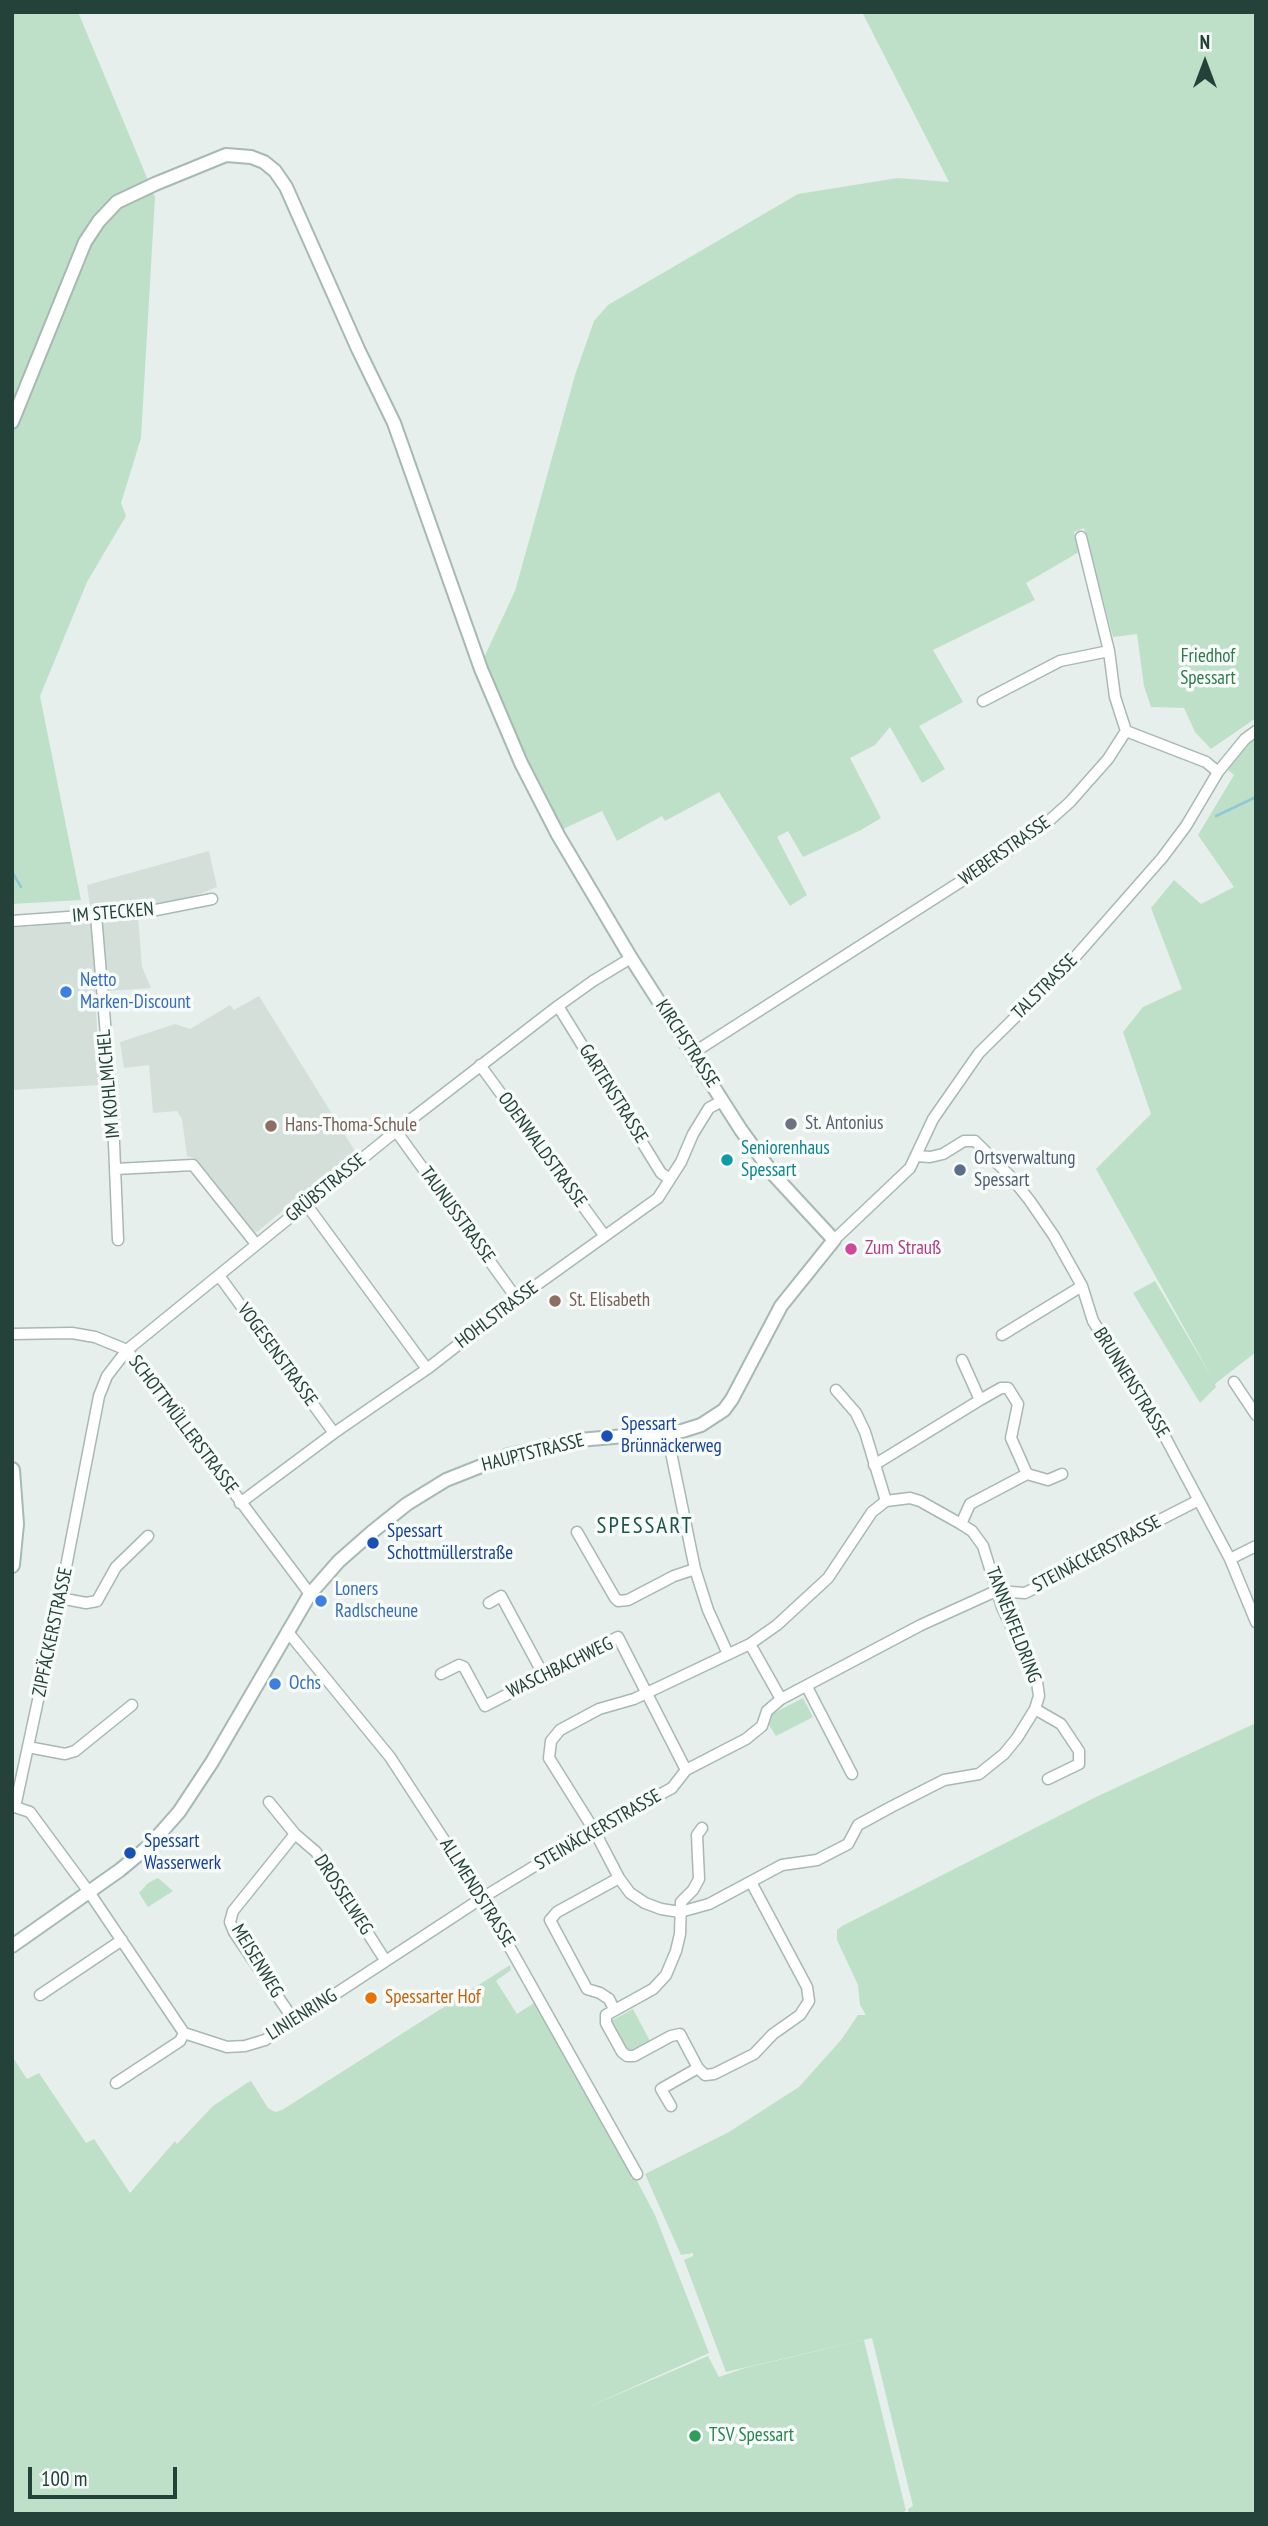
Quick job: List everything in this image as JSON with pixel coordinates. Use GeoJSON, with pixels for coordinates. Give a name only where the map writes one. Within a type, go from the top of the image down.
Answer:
{"type":"FeatureCollection","features":[{"type":"Feature","properties":{"kind":"main road"},"geometry":{"type":"LineString","coordinates":[[12,1470],[16,1524],[12,1565]]}},
{"type":"Feature","properties":{"kind":"street","name":"KIRCHSTRASSE"},"geometry":{"type":"LineString","coordinates":[[12,422],[85,242],[99,221],[117,202],[226,155],[251,157],[275,170],[286,187],[394,423],[481,669],[521,763],[558,835],[723,1101],[773,1174],[834,1240]]}},
{"type":"Feature","properties":{"kind":"street"},"geometry":{"type":"LineString","coordinates":[[1081,537],[1109,651],[1115,697],[1126,731],[1206,762],[1218,772]]}},
{"type":"Feature","properties":{"kind":"street"},"geometry":{"type":"LineString","coordinates":[[983,701],[1060,662],[1109,651]]}},
{"type":"Feature","properties":{"kind":"street","name":"WEBERSTRASSE"},"geometry":{"type":"LineString","coordinates":[[693,1053],[1042,827],[1070,802],[1108,759],[1126,731]]}},
{"type":"Feature","properties":{"kind":"street","name":"TALSTRASSE"},"geometry":{"type":"LineString","coordinates":[[834,1240],[903,1175],[916,1156],[933,1119],[979,1052],[1069,964],[1162,858],[1186,826],[1218,772],[1245,739],[1256,731]]}},
{"type":"Feature","properties":{"kind":"street","name":"IM STECKEN"},"geometry":{"type":"LineString","coordinates":[[12,921],[150,911],[212,899]]}},
{"type":"Feature","properties":{"kind":"street","name":"IM KOHLMICHEL"},"geometry":{"type":"LineString","coordinates":[[96,915],[116,1169],[118,1240]]}},
{"type":"Feature","properties":{"kind":"street","name":"GRÜBSTRASSE"},"geometry":{"type":"LineString","coordinates":[[127,1350],[480,1065],[593,981],[632,958]]}},
{"type":"Feature","properties":{"kind":"street","name":"GARTENSTRASSE"},"geometry":{"type":"LineString","coordinates":[[558,1006],[661,1173],[670,1179]]}},
{"type":"Feature","properties":{"kind":"street","name":"ODENWALDSTRASSE"},"geometry":{"type":"LineString","coordinates":[[480,1065],[604,1235]]}},
{"type":"Feature","properties":{"kind":"street","name":"HOHLSTRASSE"},"geometry":{"type":"LineString","coordinates":[[240,1503],[658,1198],[709,1108],[723,1101]]}},
{"type":"Feature","properties":{"kind":"street","name":"TAUNUSSTRASSE"},"geometry":{"type":"LineString","coordinates":[[396,1131],[517,1299]]}},
{"type":"Feature","properties":{"kind":"street","name":"BRUNNENSTRASSE"},"geometry":{"type":"LineString","coordinates":[[916,1156],[943,1154],[964,1141],[975,1141],[1011,1177],[1030,1201],[1054,1236],[1082,1286],[1093,1321],[1163,1433],[1230,1559],[1256,1622]]}},
{"type":"Feature","properties":{"kind":"street"},"geometry":{"type":"LineString","coordinates":[[116,1169],[194,1165],[256,1244]]}},
{"type":"Feature","properties":{"kind":"street"},"geometry":{"type":"LineString","coordinates":[[306,1204],[427,1368]]}},
{"type":"Feature","properties":{"kind":"street","name":"HAUPTSTRASSE"},"geometry":{"type":"LineString","coordinates":[[12,1946],[150,1845],[179,1812],[212,1762],[310,1594],[339,1561],[372,1532],[407,1504],[446,1480],[509,1455],[579,1440],[667,1433],[701,1425],[724,1410],[740,1388],[781,1306],[834,1240]]}},
{"type":"Feature","properties":{"kind":"street","name":"VOGESENSTRASSE"},"geometry":{"type":"LineString","coordinates":[[220,1277],[334,1433]]}},
{"type":"Feature","properties":{"kind":"street"},"geometry":{"type":"LineString","coordinates":[[1003,1335],[1082,1286]]}},
{"type":"Feature","properties":{"kind":"street","name":"SCHOTTMÜLLERSTRASSE"},"geometry":{"type":"LineString","coordinates":[[12,1334],[72,1333],[95,1337],[127,1350],[310,1594]]}},
{"type":"Feature","properties":{"kind":"street","name":"ZIPFÄCKERSTRASSE"},"geometry":{"type":"LineString","coordinates":[[12,1818],[60,1598],[99,1396],[107,1376],[127,1350]]}},
{"type":"Feature","properties":{"kind":"street"},"geometry":{"type":"LineString","coordinates":[[962,1360],[980,1400]]}},
{"type":"Feature","properties":{"kind":"street"},"geometry":{"type":"LineString","coordinates":[[1234,1382],[1256,1415]]}},
{"type":"Feature","properties":{"kind":"street"},"geometry":{"type":"LineString","coordinates":[[874,1465],[980,1400],[1001,1388],[1008,1388],[1018,1404],[1011,1438],[1027,1474]]}},
{"type":"Feature","properties":{"kind":"street"},"geometry":{"type":"LineString","coordinates":[[680,1912],[645,1903],[630,1893],[549,1758],[551,1741],[560,1730],[599,1709],[647,1693],[750,1644],[777,1625],[828,1578],[872,1512],[886,1501],[865,1432],[856,1413],[836,1390]]}},
{"type":"Feature","properties":{"kind":"street"},"geometry":{"type":"LineString","coordinates":[[667,1433],[695,1569],[708,1610],[728,1654]]}},
{"type":"Feature","properties":{"kind":"street"},"geometry":{"type":"LineString","coordinates":[[961,1524],[970,1504],[1027,1474],[1048,1480],[1062,1474]]}},
{"type":"Feature","properties":{"kind":"street","name":"TANNENFELDRING"},"geometry":{"type":"LineString","coordinates":[[680,1912],[709,1904],[782,1865],[817,1860],[848,1843],[858,1825],[944,1780],[979,1774],[1004,1754],[1035,1709],[1039,1696],[1037,1682],[996,1591],[983,1546],[972,1531],[920,1501],[910,1498],[886,1501]]}},
{"type":"Feature","properties":{"kind":"street","name":"STEINÄCKERSTRASSE"},"geometry":{"type":"LineString","coordinates":[[482,1898],[594,1830],[672,1788],[686,1770],[746,1739],[762,1726],[766,1711],[781,1699],[921,1625],[996,1591],[1025,1593],[1197,1501]]}},
{"type":"Feature","properties":{"kind":"street"},"geometry":{"type":"LineString","coordinates":[[577,1532],[618,1601],[628,1600],[674,1576],[695,1569]]}},
{"type":"Feature","properties":{"kind":"street"},"geometry":{"type":"LineString","coordinates":[[60,1598],[86,1603],[97,1601],[116,1567],[148,1536]]}},
{"type":"Feature","properties":{"kind":"street"},"geometry":{"type":"LineString","coordinates":[[1230,1559],[1256,1546]]}},
{"type":"Feature","properties":{"kind":"street"},"geometry":{"type":"LineString","coordinates":[[489,1603],[501,1597],[543,1674]]}},
{"type":"Feature","properties":{"kind":"street","name":"ALLMENDSTRASSE"},"geometry":{"type":"LineString","coordinates":[[287,1631],[390,1757],[482,1898],[637,2174]]}},
{"type":"Feature","properties":{"kind":"street","name":"WASCHBACHWEG"},"geometry":{"type":"LineString","coordinates":[[441,1674],[459,1665],[464,1667],[485,1706],[618,1637],[647,1693]]}},
{"type":"Feature","properties":{"kind":"street"},"geometry":{"type":"LineString","coordinates":[[750,1644],[781,1699]]}},
{"type":"Feature","properties":{"kind":"street"},"geometry":{"type":"LineString","coordinates":[[807,1687],[852,1774]]}},
{"type":"Feature","properties":{"kind":"street"},"geometry":{"type":"LineString","coordinates":[[647,1693],[686,1770]]}},
{"type":"Feature","properties":{"kind":"street"},"geometry":{"type":"LineString","coordinates":[[28,1747],[65,1754],[75,1751],[132,1705]]}},
{"type":"Feature","properties":{"kind":"street"},"geometry":{"type":"LineString","coordinates":[[1035,1709],[1061,1724],[1079,1751],[1079,1764],[1048,1779]]}},
{"type":"Feature","properties":{"kind":"street","name":"DROSSELWEG"},"geometry":{"type":"LineString","coordinates":[[269,1802],[295,1834],[316,1852],[385,1960]]}},
{"type":"Feature","properties":{"kind":"street"},"geometry":{"type":"LineString","coordinates":[[15,1807],[30,1812],[89,1892],[184,2033],[180,2041],[116,2083]]}},
{"type":"Feature","properties":{"kind":"street"},"geometry":{"type":"LineString","coordinates":[[702,1828],[697,1835],[699,1879],[694,1889],[681,1902],[680,1934],[666,1975],[653,1989],[606,2015],[606,2023],[627,2056],[634,2056],[680,2034],[698,2068],[705,2075],[714,2074],[754,2054],[773,2034],[800,2015],[809,2001],[807,1987],[751,1882]]}},
{"type":"Feature","properties":{"kind":"street","name":"MEISENWEG"},"geometry":{"type":"LineString","coordinates":[[295,1834],[233,1911],[230,1922],[295,2022]]}},
{"type":"Feature","properties":{"kind":"street"},"geometry":{"type":"LineString","coordinates":[[614,2010],[608,1999],[587,1989],[551,1920],[557,1912],[619,1878]]}},
{"type":"Feature","properties":{"kind":"street","name":"LINIENRING"},"geometry":{"type":"LineString","coordinates":[[184,2033],[227,2047],[245,2046],[265,2040],[482,1898]]}},
{"type":"Feature","properties":{"kind":"street"},"geometry":{"type":"LineString","coordinates":[[40,1995],[122,1940]]}},
{"type":"Feature","properties":{"kind":"street"},"geometry":{"type":"LineString","coordinates":[[671,2106],[661,2089],[698,2068]]}},
{"type":"Feature","properties":{"kind":"shaded area"},"geometry":{"type":"Polygon","coordinates":[[[209,851],[217,887],[184,900],[137,905],[142,967],[151,988],[95,992],[100,1085],[12,1090],[12,928],[92,921],[87,885],[209,851]]]}},
{"type":"Feature","properties":{"kind":"shaded area"},"geometry":{"type":"Polygon","coordinates":[[[259,996],[355,1151],[257,1232],[251,1230],[194,1158],[187,1156],[182,1119],[177,1111],[153,1113],[149,1065],[124,1068],[120,1042],[175,1024],[190,1029],[230,1005],[234,1010],[259,996]]]}},
{"type":"Feature","properties":{"kind":"green space"},"geometry":{"type":"Polygon","coordinates":[[[12,12],[78,12],[155,197],[141,438],[121,503],[126,516],[87,582],[40,696],[81,900],[12,904],[12,12]]]}},
{"type":"Feature","properties":{"kind":"green space","name":"Friedhof Spessart"},"geometry":{"type":"Polygon","coordinates":[[[862,12],[1256,12],[1256,718],[1211,749],[1195,732],[1184,708],[1151,707],[1144,686],[1137,634],[1113,637],[1084,528],[1074,532],[1079,552],[1026,583],[1035,600],[933,650],[963,702],[919,726],[945,769],[922,783],[890,727],[875,745],[850,758],[881,818],[803,857],[788,831],[777,837],[807,895],[790,906],[719,792],[665,821],[662,816],[617,841],[602,811],[559,829],[530,775],[482,662],[515,591],[575,375],[594,321],[608,305],[798,194],[898,178],[949,182],[862,12]]]}},
{"type":"Feature","properties":{"kind":"green space"},"geometry":{"type":"Polygon","coordinates":[[[1256,736],[1256,1352],[1215,1384],[1216,1387],[1200,1403],[1133,1293],[1155,1281],[1211,1376],[1096,1169],[1151,1114],[1123,1032],[1143,1007],[1182,989],[1151,908],[1174,880],[1201,904],[1234,887],[1198,835],[1234,775],[1227,769],[1247,743],[1256,736]]]}},
{"type":"Feature","properties":{"kind":"green space"},"geometry":{"type":"Polygon","coordinates":[[[803,1698],[813,1717],[776,1736],[769,1725],[772,1714],[803,1698]]]}},
{"type":"Feature","properties":{"kind":"green space"},"geometry":{"type":"Polygon","coordinates":[[[1256,1723],[1256,2514],[909,2514],[908,2509],[913,2506],[872,2338],[726,2372],[684,2260],[693,2256],[693,2253],[681,2255],[645,2174],[729,2132],[799,2087],[841,2040],[858,2015],[866,2015],[860,2005],[858,1985],[837,1940],[837,1930],[842,1926],[1098,1796],[1256,1723]]]}},
{"type":"Feature","properties":{"kind":"green space"},"geometry":{"type":"Polygon","coordinates":[[[158,1878],[173,1891],[148,1907],[139,1893],[148,1883],[158,1878]]]}},
{"type":"Feature","properties":{"kind":"green space"},"geometry":{"type":"Polygon","coordinates":[[[510,1965],[511,1970],[496,1981],[517,2014],[537,2001],[631,2170],[631,2179],[635,2177],[655,2215],[709,2353],[588,2407],[708,2356],[719,2377],[745,2368],[864,2340],[906,2511],[895,2514],[12,2514],[12,2056],[27,2079],[39,2073],[86,2143],[94,2139],[130,2193],[175,2141],[177,2144],[213,2106],[247,2083],[251,2081],[268,2108],[275,2112],[282,2110],[510,1965]]]}},
{"type":"Feature","properties":{"kind":"green space"},"geometry":{"type":"Polygon","coordinates":[[[633,2009],[650,2041],[627,2054],[609,2022],[633,2009]]]}},
{"type":"Feature","properties":{"kind":"waterway"},"geometry":{"type":"LineString","coordinates":[[1216,816],[1256,797]]}},
{"type":"Feature","properties":{"kind":"waterway"},"geometry":{"type":"LineString","coordinates":[[12,872],[21,887]]}},
{"type":"Feature","properties":{"kind":"place","name":"Netto Marken-Discount"},"geometry":{"type":"Point","coordinates":[66,992]}},
{"type":"Feature","properties":{"kind":"place","name":"St. Antonius"},"geometry":{"type":"Point","coordinates":[791,1124]}},
{"type":"Feature","properties":{"kind":"place","name":"Hans-Thoma-Schule"},"geometry":{"type":"Point","coordinates":[271,1126]}},
{"type":"Feature","properties":{"kind":"place","name":"Seniorenhaus Spessart"},"geometry":{"type":"Point","coordinates":[727,1160]}},
{"type":"Feature","properties":{"kind":"place","name":"Ortsverwaltung Spessart"},"geometry":{"type":"Point","coordinates":[960,1170]}},
{"type":"Feature","properties":{"kind":"place","name":"Zum Strauß"},"geometry":{"type":"Point","coordinates":[851,1249]}},
{"type":"Feature","properties":{"kind":"place","name":"St. Elisabeth"},"geometry":{"type":"Point","coordinates":[555,1301]}},
{"type":"Feature","properties":{"kind":"place","name":"Spessart Brünnäckerweg"},"geometry":{"type":"Point","coordinates":[607,1436]}},
{"type":"Feature","properties":{"kind":"place","name":"Spessart Schottmüllerstraße"},"geometry":{"type":"Point","coordinates":[373,1543]}},
{"type":"Feature","properties":{"kind":"place","name":"Loners Radlscheune"},"geometry":{"type":"Point","coordinates":[321,1601]}},
{"type":"Feature","properties":{"kind":"place","name":"Ochs"},"geometry":{"type":"Point","coordinates":[275,1684]}},
{"type":"Feature","properties":{"kind":"place","name":"Spessart Wasserwerk"},"geometry":{"type":"Point","coordinates":[130,1853]}},
{"type":"Feature","properties":{"kind":"place","name":"Spessarter Hof"},"geometry":{"type":"Point","coordinates":[371,1998]}},
{"type":"Feature","properties":{"kind":"place","name":"TSV Spessart"},"geometry":{"type":"Point","coordinates":[695,2436]}},
{"type":"Feature","properties":{"kind":"district","name":"SPESSART"},"geometry":{"type":"Point","coordinates":[645,1526]}}]}
